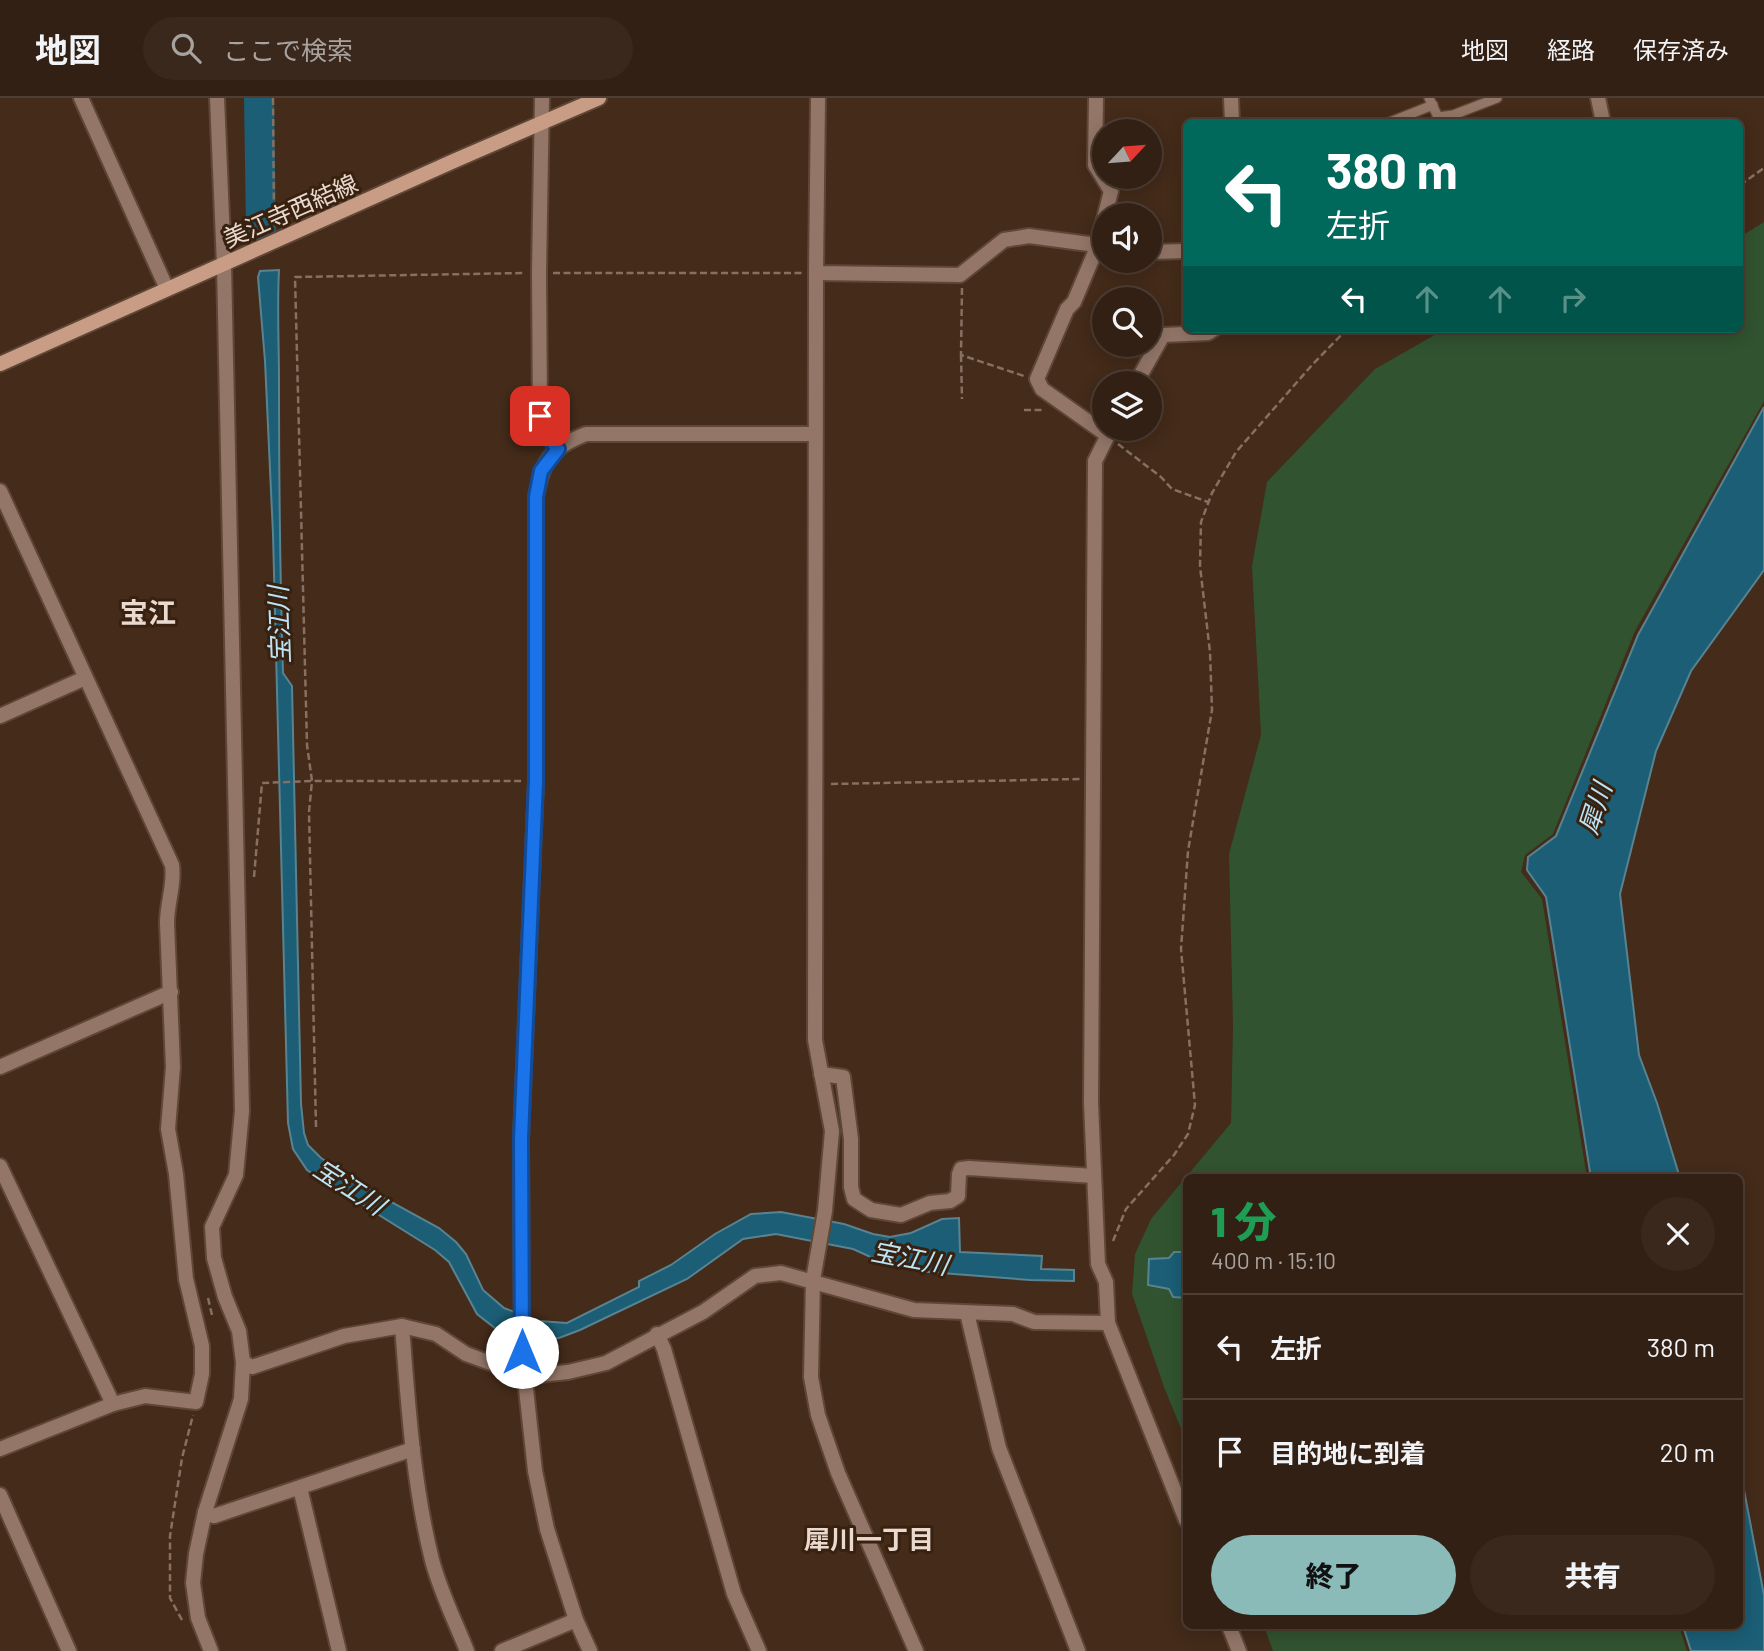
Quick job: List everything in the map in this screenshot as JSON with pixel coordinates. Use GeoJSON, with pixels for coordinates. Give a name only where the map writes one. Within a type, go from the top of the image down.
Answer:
{"type":"FeatureCollection","features":[{"type":"Feature","properties":{"kind":"main road","name":"美江寺西結線"},"geometry":{"type":"LineString","coordinates":[[0,364],[599,98]]}},
{"type":"Feature","properties":{"kind":"street"},"geometry":{"type":"LineString","coordinates":[[81,98],[167,289]]}},
{"type":"Feature","properties":{"kind":"street"},"geometry":{"type":"LineString","coordinates":[[211,1651],[198,1618],[193,1583],[196,1553],[205,1512],[241,1399],[243,1362],[239,1331],[225,1297],[214,1258],[212,1227],[236,1175],[242,1111],[224,265],[217,98]]}},
{"type":"Feature","properties":{"kind":"street"},"geometry":{"type":"LineString","coordinates":[[542,98],[540,416],[542,429],[558,449]]}},
{"type":"Feature","properties":{"kind":"street"},"geometry":{"type":"LineString","coordinates":[[818,98],[815,1040],[831,1131],[825,1211],[814,1274],[811,1377],[818,1415],[838,1473],[916,1651]]}},
{"type":"Feature","properties":{"kind":"street"},"geometry":{"type":"LineString","coordinates":[[1096,98],[1095,165],[1111,191],[1108,203]]}},
{"type":"Feature","properties":{"kind":"street"},"geometry":{"type":"LineString","coordinates":[[1231,98],[1232,119]]}},
{"type":"Feature","properties":{"kind":"street"},"geometry":{"type":"LineString","coordinates":[[1598,98],[1602,119]]}},
{"type":"Feature","properties":{"kind":"street"},"geometry":{"type":"LineString","coordinates":[[816,273],[960,275],[1004,240],[1029,236],[1092,245]]}},
{"type":"Feature","properties":{"kind":"street"},"geometry":{"type":"LineString","coordinates":[[1162,252],[1183,251]]}},
{"type":"Feature","properties":{"kind":"street"},"geometry":{"type":"LineString","coordinates":[[1092,265],[1037,379],[1042,388],[1092,421]]}},
{"type":"Feature","properties":{"kind":"street"},"geometry":{"type":"LineString","coordinates":[[1143,371],[1163,335],[1208,333]]}},
{"type":"Feature","properties":{"kind":"street"},"geometry":{"type":"LineString","coordinates":[[590,1651],[576,1620],[541,1501],[529,1427],[522,1352],[521,1139],[536,781],[536,497],[541,471],[558,449],[564,443],[586,434],[815,433]]}},
{"type":"Feature","properties":{"kind":"street"},"geometry":{"type":"LineString","coordinates":[[1105,441],[1095,461],[1091,1103],[1098,1264],[1105,1282],[1108,1323],[1183,1512]]}},
{"type":"Feature","properties":{"kind":"street"},"geometry":{"type":"LineString","coordinates":[[0,491],[172,865],[174,881],[167,901],[173,1067],[168,1129],[176,1174],[187,1279],[202,1346],[202,1374],[196,1402],[145,1396],[113,1404],[0,1450]]}},
{"type":"Feature","properties":{"kind":"street"},"geometry":{"type":"LineString","coordinates":[[0,716],[85,678]]}},
{"type":"Feature","properties":{"kind":"street"},"geometry":{"type":"LineString","coordinates":[[0,1067],[171,992]]}},
{"type":"Feature","properties":{"kind":"street"},"geometry":{"type":"LineString","coordinates":[[821,1074],[843,1077],[851,1139],[851,1187],[854,1199],[871,1210],[901,1215],[930,1203],[950,1201],[958,1196],[958,1174],[961,1169],[1094,1175]]}},
{"type":"Feature","properties":{"kind":"street"},"geometry":{"type":"LineString","coordinates":[[0,1166],[113,1404]]}},
{"type":"Feature","properties":{"kind":"street"},"geometry":{"type":"LineString","coordinates":[[243,1362],[252,1367],[344,1336],[402,1326],[436,1335],[466,1354],[524,1373],[539,1375],[568,1372],[606,1363],[703,1312],[755,1276],[781,1273],[814,1274],[914,1310],[1013,1314],[1034,1322],[1108,1323]]}},
{"type":"Feature","properties":{"kind":"street"},"geometry":{"type":"LineString","coordinates":[[967,1313],[999,1448],[1077,1651]]}},
{"type":"Feature","properties":{"kind":"street"},"geometry":{"type":"LineString","coordinates":[[402,1326],[421,1514],[433,1564],[467,1651]]}},
{"type":"Feature","properties":{"kind":"street"},"geometry":{"type":"LineString","coordinates":[[657,1334],[664,1349],[734,1594],[759,1651]]}},
{"type":"Feature","properties":{"kind":"street"},"geometry":{"type":"LineString","coordinates":[[205,1512],[214,1516],[413,1449]]}},
{"type":"Feature","properties":{"kind":"street"},"geometry":{"type":"LineString","coordinates":[[300,1488],[339,1651]]}},
{"type":"Feature","properties":{"kind":"street"},"geometry":{"type":"LineString","coordinates":[[0,1495],[69,1651]]}},
{"type":"Feature","properties":{"kind":"street"},"geometry":{"type":"LineString","coordinates":[[502,1651],[576,1620]]}},
{"type":"Feature","properties":{"kind":"street"},"geometry":{"type":"LineString","coordinates":[[1229,1629],[1239,1651]]}},
{"type":"Feature","properties":{"kind":"lane"},"geometry":{"type":"LineString","coordinates":[[1446,119],[1497,98]]}},
{"type":"Feature","properties":{"kind":"lane"},"geometry":{"type":"LineString","coordinates":[[1396,119],[1431,102],[1438,117],[1442,119]]}},
{"type":"Feature","properties":{"kind":"path"},"geometry":{"type":"LineString","coordinates":[[273,98],[275,224]]}},
{"type":"Feature","properties":{"kind":"path"},"geometry":{"type":"LineString","coordinates":[[1743,183],[1764,168]]}},
{"type":"Feature","properties":{"kind":"path"},"geometry":{"type":"LineString","coordinates":[[316,1127],[309,812],[312,781],[306,745],[295,277],[539,273],[816,273]]}},
{"type":"Feature","properties":{"kind":"path"},"geometry":{"type":"LineString","coordinates":[[960,275],[963,283],[962,399]]}},
{"type":"Feature","properties":{"kind":"path"},"geometry":{"type":"LineString","coordinates":[[1111,1249],[1126,1209],[1174,1155],[1188,1134],[1195,1105],[1181,949],[1188,851],[1212,710],[1210,652],[1200,566],[1201,523],[1209,502],[1236,452],[1343,333]]}},
{"type":"Feature","properties":{"kind":"path"},"geometry":{"type":"LineString","coordinates":[[961,355],[1037,379]]}},
{"type":"Feature","properties":{"kind":"path"},"geometry":{"type":"LineString","coordinates":[[1119,441],[1172,489],[1209,502]]}},
{"type":"Feature","properties":{"kind":"path"},"geometry":{"type":"LineString","coordinates":[[814,785],[1093,779]]}},
{"type":"Feature","properties":{"kind":"path"},"geometry":{"type":"LineString","coordinates":[[253,879],[262,783],[536,781]]}},
{"type":"Feature","properties":{"kind":"path"},"geometry":{"type":"LineString","coordinates":[[182,1620],[170,1598],[170,1536],[182,1458],[196,1402]]}},
{"type":"Feature","properties":{"kind":"green space"},"geometry":{"type":"Polygon","coordinates":[[[1764,222],[1764,401],[1635,631],[1553,834],[1525,855],[1521,872],[1542,899],[1586,1174],[1188,1174],[1231,1123],[1233,1026],[1229,854],[1261,735],[1252,566],[1267,482],[1375,369],[1438,333],[1743,333],[1743,235],[1764,222]]]}},
{"type":"Feature","properties":{"kind":"green space"},"geometry":{"type":"Polygon","coordinates":[[[1183,1181],[1183,1434],[1132,1294],[1135,1254],[1151,1219],[1183,1181]]]}},
{"type":"Feature","properties":{"kind":"green space"},"geometry":{"type":"Polygon","coordinates":[[[1265,1629],[1680,1629],[1687,1651],[1273,1651],[1265,1629]]]}},
{"type":"Feature","properties":{"kind":"water","name":"宝江川"},"geometry":{"type":"Polygon","coordinates":[[[279,270],[279,491],[283,673],[292,686],[301,1104],[308,1145],[321,1158],[382,1197],[439,1228],[466,1254],[483,1290],[504,1308],[539,1321],[567,1323],[639,1287],[639,1281],[671,1265],[715,1234],[751,1214],[781,1212],[844,1224],[890,1237],[911,1233],[942,1219],[959,1218],[960,1252],[1042,1256],[1041,1269],[1074,1270],[1074,1281],[916,1271],[884,1263],[853,1249],[776,1234],[743,1239],[687,1279],[580,1330],[559,1338],[541,1340],[500,1332],[477,1314],[449,1262],[435,1250],[307,1170],[293,1149],[288,1123],[273,534],[258,277],[260,271],[279,270]]]}},
{"type":"Feature","properties":{"kind":"water","name":"犀川"},"geometry":{"type":"Polygon","coordinates":[[[1764,407],[1764,570],[1691,671],[1656,751],[1620,894],[1639,1055],[1679,1174],[1590,1174],[1546,897],[1527,870],[1528,857],[1556,836],[1638,635],[1764,407]]]}},
{"type":"Feature","properties":{"kind":"water"},"geometry":{"type":"Polygon","coordinates":[[[1174,1252],[1183,1252],[1183,1298],[1173,1297],[1169,1289],[1148,1285],[1149,1259],[1169,1258],[1174,1252]]]}},
{"type":"Feature","properties":{"kind":"water"},"geometry":{"type":"Polygon","coordinates":[[[1743,1485],[1764,1595],[1764,1651],[1691,1651],[1684,1629],[1743,1629],[1743,1485]]]}},
{"type":"Feature","properties":{"kind":"waterway","name":"宝江川"},"geometry":{"type":"LineString","coordinates":[[259,98],[261,232]]}},
{"type":"Feature","properties":{"kind":"district","name":"宝江"},"geometry":{"type":"Point","coordinates":[148,612]}},
{"type":"Feature","properties":{"kind":"district","name":"犀川一丁目"},"geometry":{"type":"Point","coordinates":[869,1538]}},
{"type":"Feature","properties":{"kind":"route"},"geometry":{"type":"LineString","coordinates":[[522,1352],[521,1139],[536,781],[536,497],[541,471],[558,449],[542,429],[540,416]]}}]}
